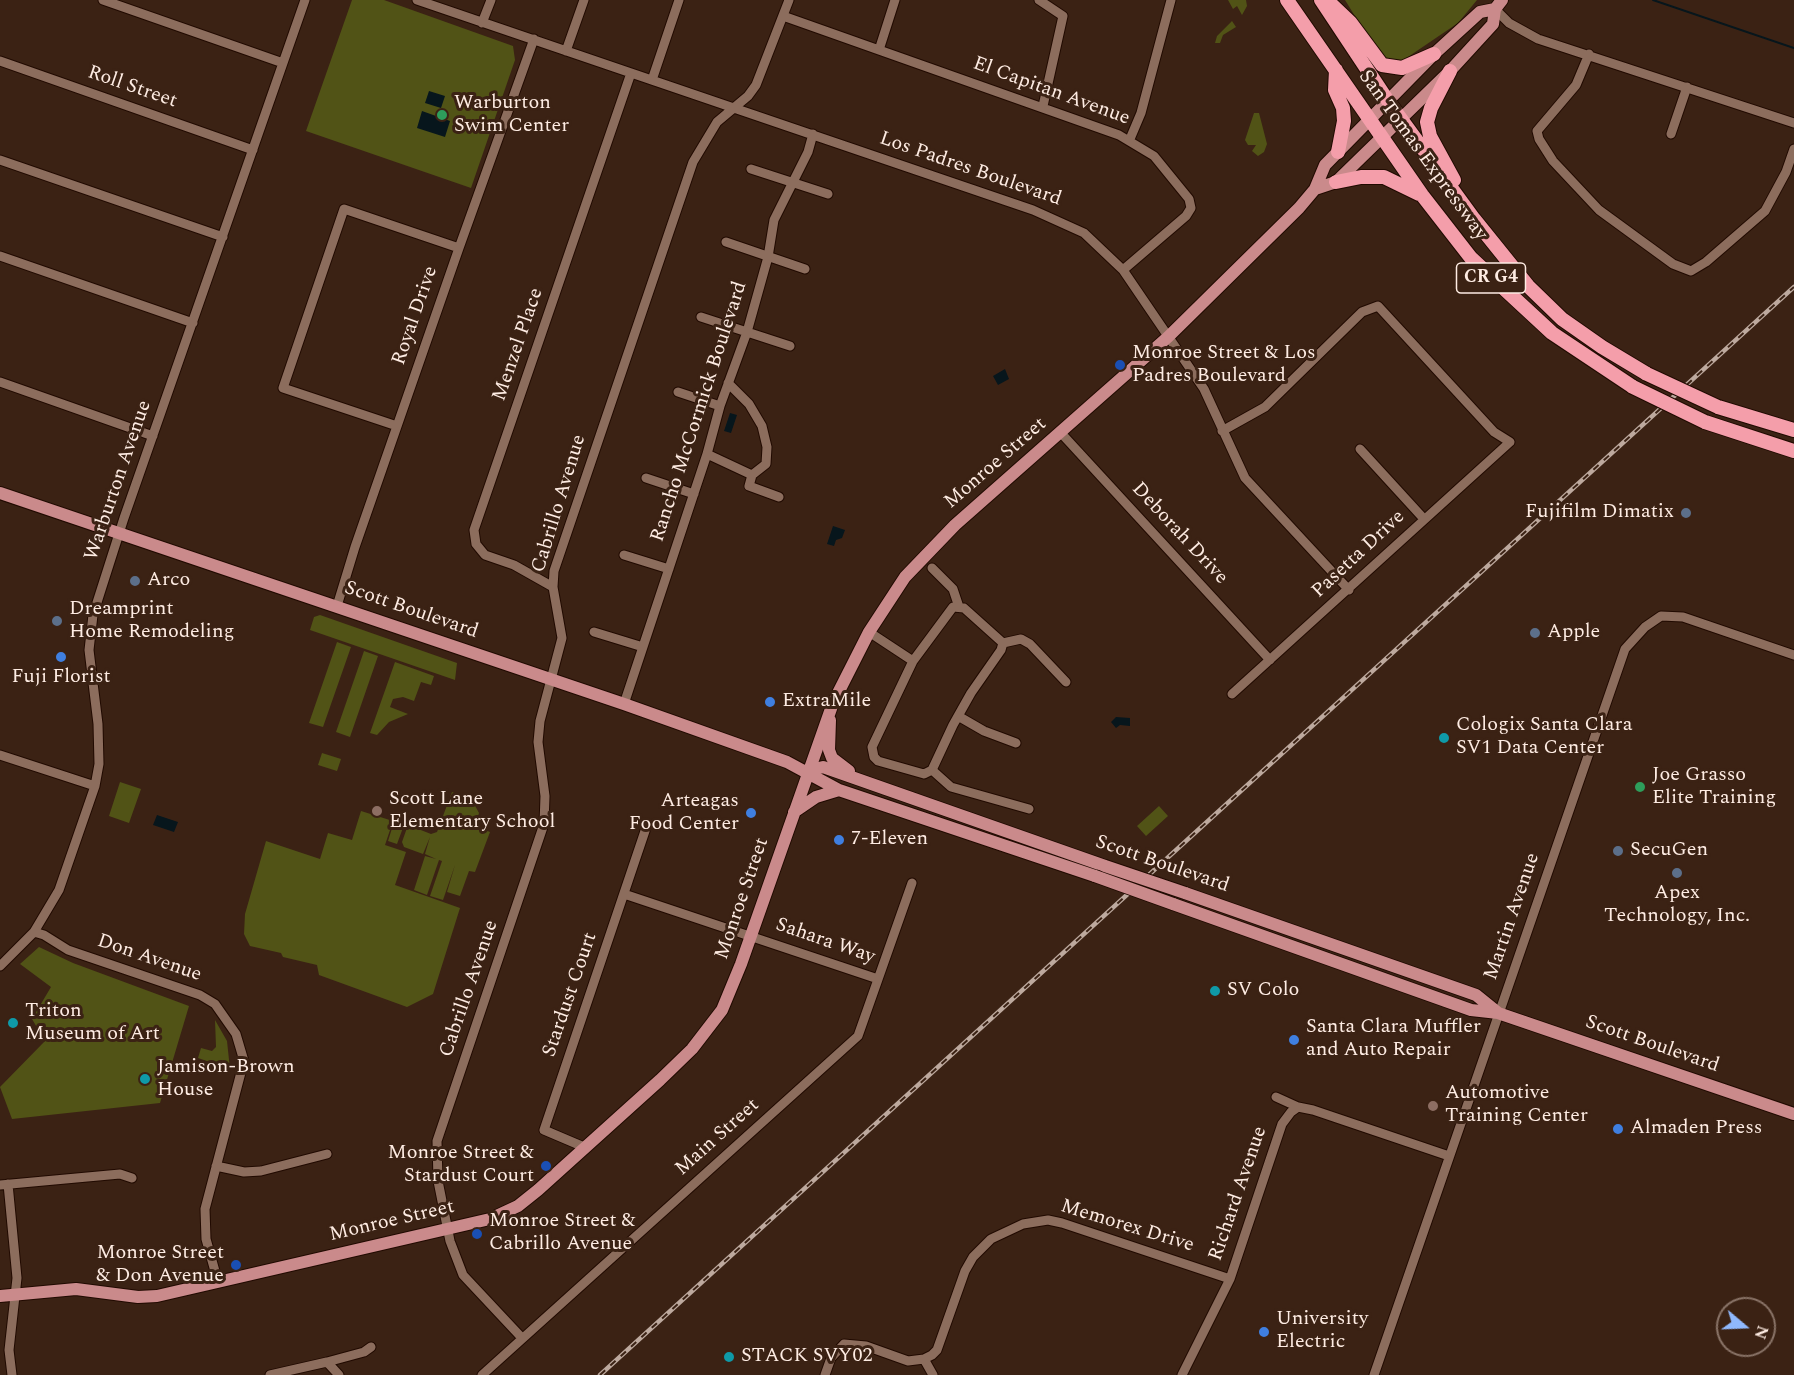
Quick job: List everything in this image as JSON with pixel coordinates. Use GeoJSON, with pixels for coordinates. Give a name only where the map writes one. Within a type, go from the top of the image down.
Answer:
{"type":"FeatureCollection","features":[{"type":"Feature","properties":{"kind":"highway","name":"San Tomas Expressway"},"geometry":{"type":"LineString","coordinates":[[1287,0],[1422,195],[1471,258],[1509,296],[1552,333],[1633,387],[1705,422],[1794,451]]}},
{"type":"Feature","properties":{"kind":"highway","name":"San Tomas Expressway"},"geometry":{"type":"LineString","coordinates":[[1322,0],[1388,101],[1474,219],[1528,286],[1563,319],[1602,347],[1647,374],[1718,407],[1794,430]]}},
{"type":"Feature","properties":{"kind":"highway"},"geometry":{"type":"LineString","coordinates":[[1326,0],[1350,22],[1382,65],[1402,68],[1434,54]]}},
{"type":"Feature","properties":{"kind":"highway"},"geometry":{"type":"LineString","coordinates":[[1336,70],[1335,90],[1343,108],[1344,121],[1338,152]]}},
{"type":"Feature","properties":{"kind":"highway"},"geometry":{"type":"LineString","coordinates":[[1450,71],[1431,108],[1427,128],[1474,219]]}},
{"type":"Feature","properties":{"kind":"highway"},"geometry":{"type":"LineString","coordinates":[[1336,182],[1361,177],[1384,177],[1422,195]]}},
{"type":"Feature","properties":{"kind":"main road","name":"Monroe Street"},"geometry":{"type":"LineString","coordinates":[[6,1295],[76,1289],[138,1297],[157,1296],[490,1219],[518,1206],[660,1080],[708,1029],[731,991],[807,771],[833,703],[869,632],[905,577],[955,525],[1168,337],[1315,189],[1325,165],[1434,54],[1480,12],[1498,5]]}},
{"type":"Feature","properties":{"kind":"main road","name":"Monroe Street"},"geometry":{"type":"LineString","coordinates":[[1315,189],[1336,182],[1450,71],[1493,24],[1498,5]]}},
{"type":"Feature","properties":{"kind":"main road","name":"Scott Boulevard"},"geometry":{"type":"LineString","coordinates":[[0,494],[624,704],[807,771],[819,782],[839,790],[1095,876],[1471,1010],[1498,1013],[1794,1114]]}},
{"type":"Feature","properties":{"kind":"main road"},"geometry":{"type":"LineString","coordinates":[[833,703],[828,741],[832,758],[840,766],[868,782]]}},
{"type":"Feature","properties":{"kind":"main road","name":"Scott Boulevard"},"geometry":{"type":"LineString","coordinates":[[807,771],[823,767],[1185,893],[1476,995],[1498,1013]]}},
{"type":"Feature","properties":{"kind":"main road"},"geometry":{"type":"LineString","coordinates":[[794,812],[816,797],[839,790]]}},
{"type":"Feature","properties":{"kind":"street"},"geometry":{"type":"LineString","coordinates":[[103,0],[283,63]]}},
{"type":"Feature","properties":{"kind":"street","name":"Warburton Avenue"},"geometry":{"type":"LineString","coordinates":[[0,966],[34,932],[59,890],[95,786],[99,746],[90,679],[89,643],[93,615],[119,534],[305,0]]}},
{"type":"Feature","properties":{"kind":"street","name":"Los Padres Boulevard"},"geometry":{"type":"LineString","coordinates":[[417,0],[735,107],[1067,223],[1097,242],[1123,270],[1204,389],[1245,478],[1348,590]]}},
{"type":"Feature","properties":{"kind":"street"},"geometry":{"type":"LineString","coordinates":[[482,23],[491,0]]}},
{"type":"Feature","properties":{"kind":"street"},"geometry":{"type":"LineString","coordinates":[[566,51],[584,0]]}},
{"type":"Feature","properties":{"kind":"street"},"geometry":{"type":"LineString","coordinates":[[652,80],[679,0]]}},
{"type":"Feature","properties":{"kind":"street","name":"Cabrillo Avenue"},"geometry":{"type":"LineString","coordinates":[[522,1338],[463,1275],[447,1229],[438,1181],[437,1141],[544,824],[545,796],[538,742],[562,638],[553,587],[554,571],[693,162],[717,122],[748,96],[756,85],[789,0]]}},
{"type":"Feature","properties":{"kind":"street"},"geometry":{"type":"LineString","coordinates":[[879,50],[896,0]]}},
{"type":"Feature","properties":{"kind":"street"},"geometry":{"type":"LineString","coordinates":[[1039,0],[1063,16],[1043,106]]}},
{"type":"Feature","properties":{"kind":"street"},"geometry":{"type":"LineString","coordinates":[[1130,139],[1141,113],[1171,0]]}},
{"type":"Feature","properties":{"kind":"street"},"geometry":{"type":"LineString","coordinates":[[1498,5],[1531,36],[1794,123]]}},
{"type":"Feature","properties":{"kind":"street","name":"El Capitan Avenue"},"geometry":{"type":"LineString","coordinates":[[783,16],[1043,106],[1130,139],[1154,156],[1189,199],[1191,208],[1186,216],[1123,270]]}},
{"type":"Feature","properties":{"kind":"street","name":"Royal Drive"},"geometry":{"type":"LineString","coordinates":[[337,606],[397,426],[534,39]]}},
{"type":"Feature","properties":{"kind":"street"},"geometry":{"type":"LineString","coordinates":[[1589,54],[1576,85],[1537,131],[1539,139],[1553,161],[1599,210],[1673,264],[1691,271],[1706,262],[1765,211],[1786,172],[1794,149]]}},
{"type":"Feature","properties":{"kind":"street","name":"Roll Street"},"geometry":{"type":"LineString","coordinates":[[0,61],[253,150]]}},
{"type":"Feature","properties":{"kind":"street","name":"Menzel Place"},"geometry":{"type":"LineString","coordinates":[[553,587],[514,565],[485,555],[476,544],[474,530],[631,73]]}},
{"type":"Feature","properties":{"kind":"street"},"geometry":{"type":"LineString","coordinates":[[1671,135],[1687,87]]}},
{"type":"Feature","properties":{"kind":"street","name":"Rancho McCormick Boulevard"},"geometry":{"type":"LineString","coordinates":[[624,704],[707,454],[720,406],[747,332],[768,257],[774,220],[808,152],[813,134]]}},
{"type":"Feature","properties":{"kind":"street"},"geometry":{"type":"LineString","coordinates":[[0,160],[223,237]]}},
{"type":"Feature","properties":{"kind":"street"},"geometry":{"type":"LineString","coordinates":[[751,169],[828,194]]}},
{"type":"Feature","properties":{"kind":"street"},"geometry":{"type":"LineString","coordinates":[[397,426],[283,387],[344,209],[459,248]]}},
{"type":"Feature","properties":{"kind":"street"},"geometry":{"type":"LineString","coordinates":[[726,242],[805,269]]}},
{"type":"Feature","properties":{"kind":"street"},"geometry":{"type":"LineString","coordinates":[[0,256],[193,323]]}},
{"type":"Feature","properties":{"kind":"street","name":"Pasetta Drive"},"geometry":{"type":"LineString","coordinates":[[1222,431],[1265,407],[1362,312],[1378,306],[1494,432],[1510,442],[1232,694]]}},
{"type":"Feature","properties":{"kind":"street"},"geometry":{"type":"LineString","coordinates":[[701,317],[790,346]]}},
{"type":"Feature","properties":{"kind":"street"},"geometry":{"type":"LineString","coordinates":[[0,382],[153,436]]}},
{"type":"Feature","properties":{"kind":"street"},"geometry":{"type":"LineString","coordinates":[[728,383],[749,404],[762,426],[767,447],[766,464],[752,475],[749,486],[779,497]]}},
{"type":"Feature","properties":{"kind":"street"},"geometry":{"type":"LineString","coordinates":[[678,392],[720,406]]}},
{"type":"Feature","properties":{"kind":"street","name":"Deborah Drive"},"geometry":{"type":"LineString","coordinates":[[1061,433],[1270,660]]}},
{"type":"Feature","properties":{"kind":"street"},"geometry":{"type":"LineString","coordinates":[[1360,449],[1424,519]]}},
{"type":"Feature","properties":{"kind":"street"},"geometry":{"type":"LineString","coordinates":[[707,454],[752,475]]}},
{"type":"Feature","properties":{"kind":"street"},"geometry":{"type":"LineString","coordinates":[[646,478],[694,494]]}},
{"type":"Feature","properties":{"kind":"street"},"geometry":{"type":"LineString","coordinates":[[624,555],[669,569]]}},
{"type":"Feature","properties":{"kind":"street"},"geometry":{"type":"LineString","coordinates":[[933,568],[953,589],[959,607]]}},
{"type":"Feature","properties":{"kind":"street"},"geometry":{"type":"LineString","coordinates":[[952,607],[964,608],[1003,643],[1002,650],[958,716],[932,770],[924,774],[878,761],[874,757],[872,747],[893,698],[913,661],[952,607]]}},
{"type":"Feature","properties":{"kind":"street","name":"Martin Avenue"},"geometry":{"type":"LineString","coordinates":[[1374,1375],[1625,649],[1645,627],[1661,616],[1683,617],[1794,655]]}},
{"type":"Feature","properties":{"kind":"street"},"geometry":{"type":"LineString","coordinates":[[594,632],[643,647]]}},
{"type":"Feature","properties":{"kind":"street"},"geometry":{"type":"LineString","coordinates":[[869,632],[913,661]]}},
{"type":"Feature","properties":{"kind":"street"},"geometry":{"type":"LineString","coordinates":[[1003,643],[1021,639],[1030,644],[1066,682]]}},
{"type":"Feature","properties":{"kind":"street"},"geometry":{"type":"LineString","coordinates":[[958,716],[984,732],[1016,743]]}},
{"type":"Feature","properties":{"kind":"street"},"geometry":{"type":"LineString","coordinates":[[0,755],[95,786]]}},
{"type":"Feature","properties":{"kind":"street"},"geometry":{"type":"LineString","coordinates":[[932,770],[951,787],[1029,809]]}},
{"type":"Feature","properties":{"kind":"street","name":"Stardust Court"},"geometry":{"type":"LineString","coordinates":[[584,1147],[544,1130],[645,831]]}},
{"type":"Feature","properties":{"kind":"street","name":"Main Street"},"geometry":{"type":"LineString","coordinates":[[482,1375],[858,1036],[912,883]]}},
{"type":"Feature","properties":{"kind":"street","name":"Sahara Way"},"geometry":{"type":"LineString","coordinates":[[624,894],[878,979]]}},
{"type":"Feature","properties":{"kind":"street","name":"Don Avenue"},"geometry":{"type":"LineString","coordinates":[[34,932],[45,935],[68,950],[200,995],[215,1004],[236,1034],[244,1060],[205,1209],[206,1239],[218,1282]]}},
{"type":"Feature","properties":{"kind":"street"},"geometry":{"type":"LineString","coordinates":[[1276,1097],[1298,1107],[1449,1156]]}},
{"type":"Feature","properties":{"kind":"street","name":"Richard Avenue"},"geometry":{"type":"LineString","coordinates":[[1182,1375],[1230,1279],[1282,1124],[1298,1107]]}},
{"type":"Feature","properties":{"kind":"street"},"geometry":{"type":"LineString","coordinates":[[216,1166],[244,1172],[261,1171],[327,1154]]}},
{"type":"Feature","properties":{"kind":"street"},"geometry":{"type":"LineString","coordinates":[[12,1375],[6,1295],[17,1278],[4,1184],[120,1174],[132,1178]]}},
{"type":"Feature","properties":{"kind":"street","name":"Memorex Drive"},"geometry":{"type":"LineString","coordinates":[[924,1359],[937,1350],[965,1270],[973,1257],[991,1239],[1023,1224],[1048,1220],[1062,1223],[1230,1279]]}},
{"type":"Feature","properties":{"kind":"street"},"geometry":{"type":"LineString","coordinates":[[825,1375],[831,1358],[844,1344],[866,1346],[908,1361],[924,1359],[933,1375]]}},
{"type":"Feature","properties":{"kind":"street"},"geometry":{"type":"LineString","coordinates":[[270,1375],[364,1352],[370,1347]]}},
{"type":"Feature","properties":{"kind":"street"},"geometry":{"type":"LineString","coordinates":[[327,1362],[339,1375]]}},
{"type":"Feature","properties":{"kind":"shaded area"},"geometry":{"type":"Polygon","coordinates":[[[352,0],[384,0],[513,46],[515,60],[471,188],[306,131],[352,0]]]}},
{"type":"Feature","properties":{"kind":"shaded area"},"geometry":{"type":"Polygon","coordinates":[[[1228,0],[1246,0],[1247,6],[1242,15],[1237,6],[1233,9],[1228,0]]]}},
{"type":"Feature","properties":{"kind":"shaded area"},"geometry":{"type":"Polygon","coordinates":[[[1345,0],[1477,0],[1458,23],[1402,61],[1387,60],[1379,55],[1345,0]]]}},
{"type":"Feature","properties":{"kind":"shaded area"},"geometry":{"type":"Polygon","coordinates":[[[1232,21],[1236,27],[1223,35],[1220,43],[1215,43],[1217,36],[1232,21]]]}},
{"type":"Feature","properties":{"kind":"shaded area"},"geometry":{"type":"Polygon","coordinates":[[[429,91],[445,96],[441,108],[425,103],[429,91]]]}},
{"type":"Feature","properties":{"kind":"shaded area"},"geometry":{"type":"Polygon","coordinates":[[[422,111],[450,121],[445,137],[417,128],[422,111]]]}},
{"type":"Feature","properties":{"kind":"shaded area"},"geometry":{"type":"Polygon","coordinates":[[[1254,113],[1259,113],[1267,144],[1264,152],[1258,156],[1252,151],[1256,145],[1248,145],[1245,140],[1254,113]]]}},
{"type":"Feature","properties":{"kind":"shaded area"},"geometry":{"type":"Polygon","coordinates":[[[1005,369],[1009,379],[998,385],[993,376],[1005,369]]]}},
{"type":"Feature","properties":{"kind":"shaded area"},"geometry":{"type":"Polygon","coordinates":[[[730,413],[737,415],[731,433],[724,431],[730,413]]]}},
{"type":"Feature","properties":{"kind":"shaded area"},"geometry":{"type":"Polygon","coordinates":[[[833,526],[845,530],[842,538],[836,540],[834,546],[827,544],[833,526]]]}},
{"type":"Feature","properties":{"kind":"shaded area"},"geometry":{"type":"Polygon","coordinates":[[[320,615],[457,663],[455,680],[310,630],[314,617],[320,615]]]}},
{"type":"Feature","properties":{"kind":"shaded area"},"geometry":{"type":"Polygon","coordinates":[[[337,642],[351,647],[323,727],[309,723],[337,642]]]}},
{"type":"Feature","properties":{"kind":"shaded area"},"geometry":{"type":"Polygon","coordinates":[[[364,651],[378,656],[350,737],[336,732],[364,651]]]}},
{"type":"Feature","properties":{"kind":"shaded area"},"geometry":{"type":"Polygon","coordinates":[[[395,662],[434,676],[431,685],[421,682],[414,701],[403,697],[393,699],[390,707],[408,714],[389,722],[377,735],[370,733],[395,662]]]}},
{"type":"Feature","properties":{"kind":"shaded area"},"geometry":{"type":"Polygon","coordinates":[[[1116,717],[1130,718],[1130,726],[1120,725],[1116,728],[1111,722],[1116,717]]]}},
{"type":"Feature","properties":{"kind":"shaded area"},"geometry":{"type":"Polygon","coordinates":[[[322,753],[341,759],[337,771],[318,765],[322,753]]]}},
{"type":"Feature","properties":{"kind":"shaded area"},"geometry":{"type":"Polygon","coordinates":[[[120,782],[141,789],[129,823],[109,816],[120,782]]]}},
{"type":"Feature","properties":{"kind":"shaded area"},"geometry":{"type":"Polygon","coordinates":[[[452,792],[472,800],[479,813],[475,826],[490,832],[475,872],[469,871],[460,896],[447,892],[455,865],[443,900],[430,896],[442,861],[439,860],[427,895],[414,890],[425,856],[436,859],[425,854],[430,837],[423,854],[404,847],[402,842],[408,825],[431,834],[437,832],[452,792]]]}},
{"type":"Feature","properties":{"kind":"shaded area"},"geometry":{"type":"Polygon","coordinates":[[[1159,806],[1168,816],[1146,836],[1137,826],[1159,806]]]}},
{"type":"Feature","properties":{"kind":"shaded area"},"geometry":{"type":"Polygon","coordinates":[[[361,811],[393,821],[385,845],[406,852],[395,885],[460,908],[433,994],[407,1007],[319,975],[317,965],[250,946],[244,934],[245,914],[266,841],[320,859],[328,833],[352,840],[361,811]]]}},
{"type":"Feature","properties":{"kind":"shaded area"},"geometry":{"type":"Polygon","coordinates":[[[157,815],[178,822],[174,832],[153,825],[157,815]]]}},
{"type":"Feature","properties":{"kind":"shaded area"},"geometry":{"type":"Polygon","coordinates":[[[394,822],[404,825],[397,844],[388,841],[394,822]]]}},
{"type":"Feature","properties":{"kind":"shaded area"},"geometry":{"type":"Polygon","coordinates":[[[39,947],[73,963],[189,1006],[160,1103],[12,1119],[0,1087],[45,1041],[32,1019],[51,987],[20,964],[39,947]]]}},
{"type":"Feature","properties":{"kind":"shaded area"},"geometry":{"type":"Polygon","coordinates":[[[215,1020],[227,1041],[230,1069],[198,1058],[201,1048],[212,1051],[216,1047],[215,1020]]]}},
{"type":"Feature","properties":{"kind":"waterway"},"geometry":{"type":"LineString","coordinates":[[1653,0],[1794,48]]}},
{"type":"Feature","properties":{"kind":"railway"},"geometry":{"type":"LineString","coordinates":[[600,1375],[1794,287]]}},
{"type":"Feature","properties":{"kind":"place","name":"Warburton Swim Center"},"geometry":{"type":"Point","coordinates":[442,115]}},
{"type":"Feature","properties":{"kind":"place","name":"Monroe Street & Los Padres Boulevard"},"geometry":{"type":"Point","coordinates":[1120,365]}},
{"type":"Feature","properties":{"kind":"place","name":"Fujifilm Dimatix"},"geometry":{"type":"Point","coordinates":[1686,513]}},
{"type":"Feature","properties":{"kind":"place","name":"Arco"},"geometry":{"type":"Point","coordinates":[135,581]}},
{"type":"Feature","properties":{"kind":"place","name":"Dreamprint Home Remodeling"},"geometry":{"type":"Point","coordinates":[57,621]}},
{"type":"Feature","properties":{"kind":"place","name":"Apple"},"geometry":{"type":"Point","coordinates":[1535,633]}},
{"type":"Feature","properties":{"kind":"place","name":"Fuji Florist"},"geometry":{"type":"Point","coordinates":[61,657]}},
{"type":"Feature","properties":{"kind":"place","name":"ExtraMile"},"geometry":{"type":"Point","coordinates":[770,702]}},
{"type":"Feature","properties":{"kind":"place","name":"Cologix Santa Clara SV1 Data Center"},"geometry":{"type":"Point","coordinates":[1444,738]}},
{"type":"Feature","properties":{"kind":"place","name":"Joe Grasso Elite Training"},"geometry":{"type":"Point","coordinates":[1640,787]}},
{"type":"Feature","properties":{"kind":"place","name":"Scott Lane Elementary School"},"geometry":{"type":"Point","coordinates":[377,811]}},
{"type":"Feature","properties":{"kind":"place","name":"Arteagas Food Center"},"geometry":{"type":"Point","coordinates":[751,813]}},
{"type":"Feature","properties":{"kind":"place","name":"7-Eleven"},"geometry":{"type":"Point","coordinates":[839,840]}},
{"type":"Feature","properties":{"kind":"place","name":"SecuGen"},"geometry":{"type":"Point","coordinates":[1618,851]}},
{"type":"Feature","properties":{"kind":"place","name":"Apex Technology, Inc."},"geometry":{"type":"Point","coordinates":[1677,873]}},
{"type":"Feature","properties":{"kind":"place","name":"SV Colo"},"geometry":{"type":"Point","coordinates":[1215,991]}},
{"type":"Feature","properties":{"kind":"place","name":"Triton Museum of Art"},"geometry":{"type":"Point","coordinates":[13,1023]}},
{"type":"Feature","properties":{"kind":"place","name":"Santa Clara Muffler and Auto Repair"},"geometry":{"type":"Point","coordinates":[1294,1040]}},
{"type":"Feature","properties":{"kind":"place","name":"Jamison-Brown House"},"geometry":{"type":"Point","coordinates":[145,1079]}},
{"type":"Feature","properties":{"kind":"place","name":"Automotive Training Center"},"geometry":{"type":"Point","coordinates":[1433,1106]}},
{"type":"Feature","properties":{"kind":"place","name":"Almaden Press"},"geometry":{"type":"Point","coordinates":[1618,1129]}},
{"type":"Feature","properties":{"kind":"place","name":"Monroe Street & Stardust Court"},"geometry":{"type":"Point","coordinates":[546,1166]}},
{"type":"Feature","properties":{"kind":"place","name":"Monroe Street & Cabrillo Avenue"},"geometry":{"type":"Point","coordinates":[477,1234]}},
{"type":"Feature","properties":{"kind":"place","name":"Monroe Street & Don Avenue"},"geometry":{"type":"Point","coordinates":[236,1265]}},
{"type":"Feature","properties":{"kind":"place","name":"University Electric"},"geometry":{"type":"Point","coordinates":[1264,1332]}},
{"type":"Feature","properties":{"kind":"place","name":"STACK SVY02"},"geometry":{"type":"Point","coordinates":[729,1357]}}]}
